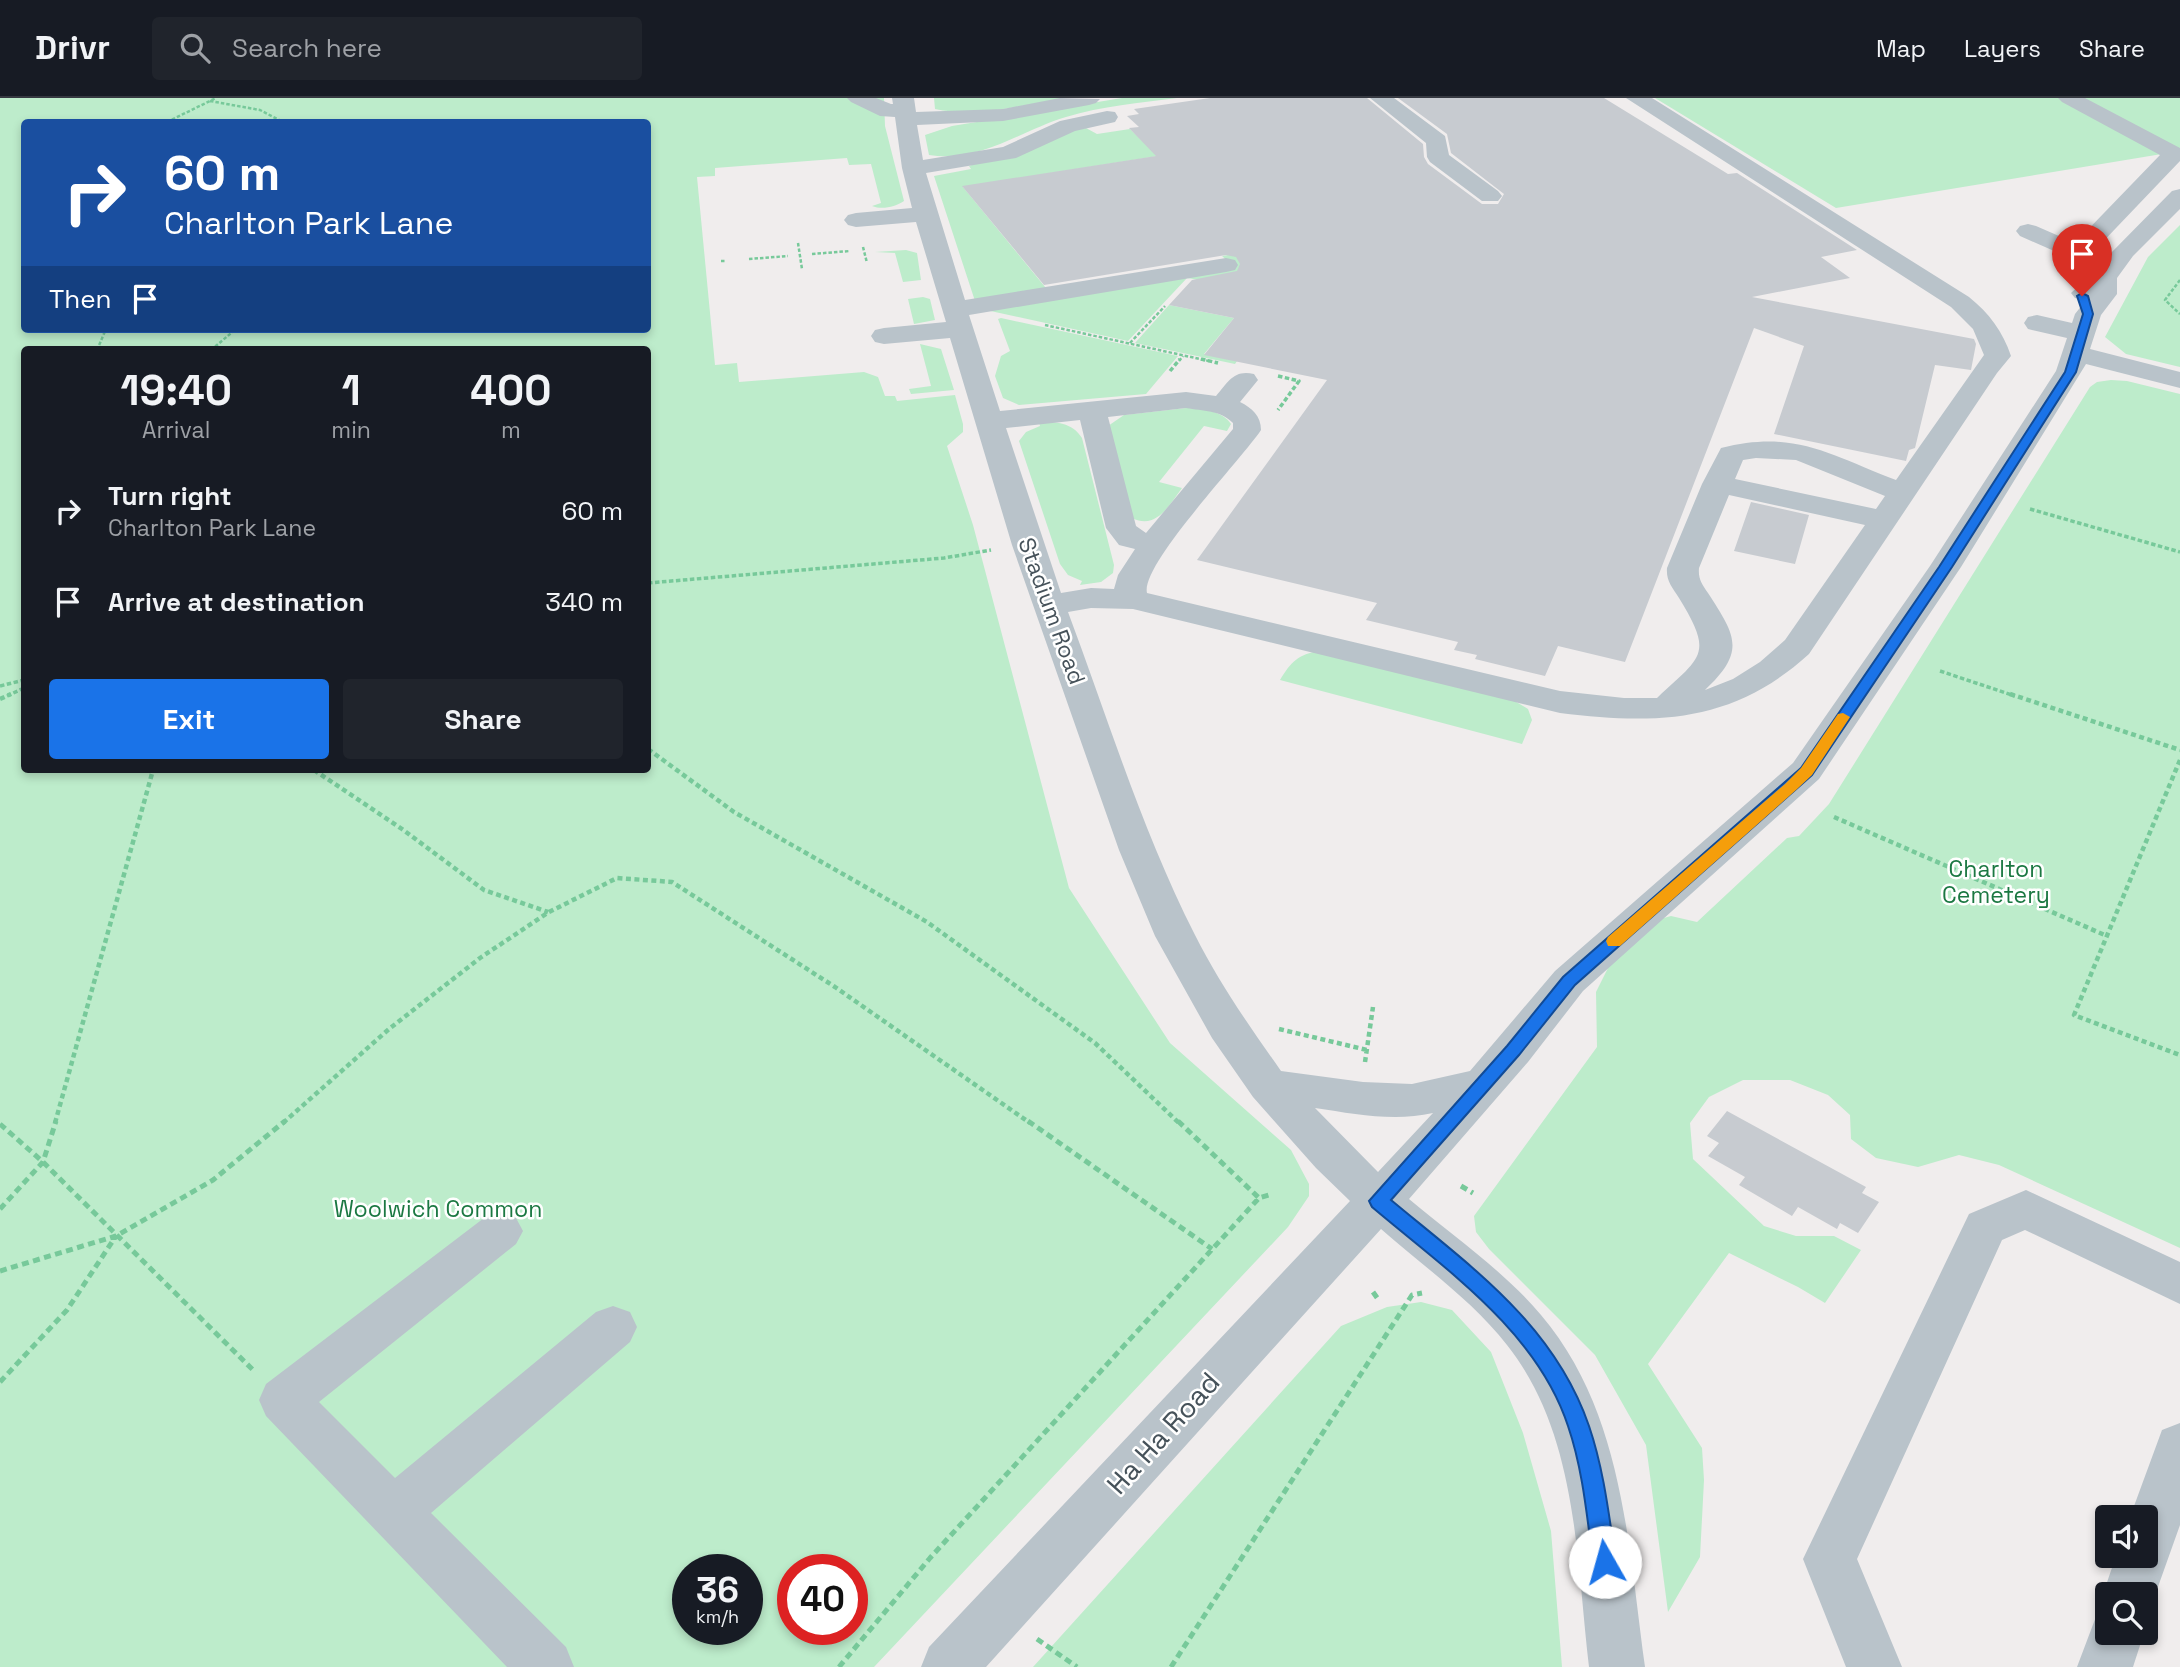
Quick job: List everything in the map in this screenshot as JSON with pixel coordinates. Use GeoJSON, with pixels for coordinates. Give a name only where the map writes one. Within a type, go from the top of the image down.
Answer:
{"type":"FeatureCollection","features":[{"type":"Feature","properties":{"kind":"street"},"geometry":{"type":"LineString","coordinates":[[858,98],[888,111],[904,109],[1003,115],[1094,98]]}},
{"type":"Feature","properties":{"kind":"street"},"geometry":{"type":"LineString","coordinates":[[1381,98],[1437,141],[1438,157],[1490,196]]}},
{"type":"Feature","properties":{"kind":"street"},"geometry":{"type":"LineString","coordinates":[[1051,605],[1091,598],[1133,599],[1560,702],[1602,709],[1666,708],[1731,694],[1758,682],[1780,666],[1797,647],[1882,520],[1998,356],[1994,341],[1978,317],[1960,302],[1637,98]]}},
{"type":"Feature","properties":{"kind":"street"},"geometry":{"type":"LineString","coordinates":[[2069,98],[2174,154],[2079,253]]}},
{"type":"Feature","properties":{"kind":"street","name":"Stadium Road"},"geometry":{"type":"LineString","coordinates":[[904,109],[913,168],[925,214],[1028,545],[1138,850],[1175,936],[1227,1027],[1268,1085],[1332,1156],[1379,1201],[1499,1303],[1525,1331],[1564,1392],[1578,1425],[1592,1477],[1617,1667]]}},
{"type":"Feature","properties":{"kind":"street"},"geometry":{"type":"LineString","coordinates":[[913,168],[1008,153],[1068,126],[1107,117]]}},
{"type":"Feature","properties":{"kind":"street"},"geometry":{"type":"LineString","coordinates":[[2028,231],[2079,253],[2108,270],[2180,196]]}},
{"type":"Feature","properties":{"kind":"street"},"geometry":{"type":"LineString","coordinates":[[856,220],[925,214]]}},
{"type":"Feature","properties":{"kind":"street"},"geometry":{"type":"LineString","coordinates":[[884,336],[1226,265]]}},
{"type":"Feature","properties":{"kind":"street","name":"Ha Ha Road"},"geometry":{"type":"LineString","coordinates":[[949,1667],[1379,1201],[1482,1085],[1569,981],[1806,771],[1945,567],[2070,372],[2082,334],[2103,298],[2108,270]]}},
{"type":"Feature","properties":{"kind":"street"},"geometry":{"type":"LineString","coordinates":[[2037,323],[2082,334],[2180,380]]}},
{"type":"Feature","properties":{"kind":"street"},"geometry":{"type":"LineString","coordinates":[[1223,405],[1244,380]]}},
{"type":"Feature","properties":{"kind":"street"},"geometry":{"type":"LineString","coordinates":[[989,421],[1186,400],[1223,405],[1247,421],[1247,430],[1153,544],[1134,575],[1130,587],[1133,599]]}},
{"type":"Feature","properties":{"kind":"street"},"geometry":{"type":"LineString","coordinates":[[1092,411],[1121,528],[1130,538],[1153,544]]}},
{"type":"Feature","properties":{"kind":"street"},"geometry":{"type":"LineString","coordinates":[[1666,708],[1707,670],[1717,650],[1714,628],[1682,578],[1683,568],[1731,454],[1762,447],[1801,451],[1902,492]]}},
{"type":"Feature","properties":{"kind":"street"},"geometry":{"type":"LineString","coordinates":[[1717,484],[1882,520]]}},
{"type":"Feature","properties":{"kind":"street"},"geometry":{"type":"LineString","coordinates":[[1268,1085],[1363,1099],[1412,1101],[1482,1085]]}},
{"type":"Feature","properties":{"kind":"street"},"geometry":{"type":"LineString","coordinates":[[1874,1667],[1830,1559],[1985,1227],[2026,1209],[2180,1284]]}},
{"type":"Feature","properties":{"kind":"street"},"geometry":{"type":"LineString","coordinates":[[500,1231],[284,1400],[546,1667]]}},
{"type":"Feature","properties":{"kind":"street"},"geometry":{"type":"LineString","coordinates":[[394,1511],[613,1327]]}},
{"type":"Feature","properties":{"kind":"street"},"geometry":{"type":"LineString","coordinates":[[2158,1512],[2180,1446]]}},
{"type":"Feature","properties":{"kind":"street"},"geometry":{"type":"LineString","coordinates":[[2105,1667],[2113,1645]]}},
{"type":"Feature","properties":{"kind":"path"},"geometry":{"type":"LineString","coordinates":[[173,119],[216,98]]}},
{"type":"Feature","properties":{"kind":"path"},"geometry":{"type":"LineString","coordinates":[[210,101],[260,110],[278,119]]}},
{"type":"Feature","properties":{"kind":"path"},"geometry":{"type":"LineString","coordinates":[[798,243],[803,269]]}},
{"type":"Feature","properties":{"kind":"path"},"geometry":{"type":"LineString","coordinates":[[812,254],[850,250]]}},
{"type":"Feature","properties":{"kind":"path"},"geometry":{"type":"LineString","coordinates":[[749,259],[788,256]]}},
{"type":"Feature","properties":{"kind":"path"},"geometry":{"type":"LineString","coordinates":[[2180,280],[2165,300],[2180,314]]}},
{"type":"Feature","properties":{"kind":"path"},"geometry":{"type":"LineString","coordinates":[[216,346],[231,333]]}},
{"type":"Feature","properties":{"kind":"path"},"geometry":{"type":"LineString","coordinates":[[2030,509],[2180,552]]}},
{"type":"Feature","properties":{"kind":"path"},"geometry":{"type":"LineString","coordinates":[[651,583],[943,558],[995,550]]}},
{"type":"Feature","properties":{"kind":"path"},"geometry":{"type":"LineString","coordinates":[[1940,671],[2180,750]]}},
{"type":"Feature","properties":{"kind":"path"},"geometry":{"type":"LineString","coordinates":[[0,686],[21,682]]}},
{"type":"Feature","properties":{"kind":"path"},"geometry":{"type":"LineString","coordinates":[[0,699],[21,689]]}},
{"type":"Feature","properties":{"kind":"path"},"geometry":{"type":"LineString","coordinates":[[651,751],[734,813],[927,922],[1095,1043],[1259,1198]]}},
{"type":"Feature","properties":{"kind":"path"},"geometry":{"type":"LineString","coordinates":[[2180,760],[2074,1015],[2180,1055]]}},
{"type":"Feature","properties":{"kind":"path"},"geometry":{"type":"LineString","coordinates":[[0,1209],[43,1162],[67,1085],[152,773]]}},
{"type":"Feature","properties":{"kind":"path"},"geometry":{"type":"LineString","coordinates":[[318,773],[402,829],[484,890],[549,912]]}},
{"type":"Feature","properties":{"kind":"path"},"geometry":{"type":"LineString","coordinates":[[1834,817],[2107,936]]}},
{"type":"Feature","properties":{"kind":"path"},"geometry":{"type":"LineString","coordinates":[[0,1271],[116,1236],[213,1180],[311,1100],[389,1029],[480,958],[549,912],[617,878],[672,882],[835,987],[1212,1249]]}},
{"type":"Feature","properties":{"kind":"path"},"geometry":{"type":"LineString","coordinates":[[1364,1073],[1373,1007]]}},
{"type":"Feature","properties":{"kind":"path"},"geometry":{"type":"LineString","coordinates":[[1276,1028],[1367,1050]]}},
{"type":"Feature","properties":{"kind":"path"},"geometry":{"type":"LineString","coordinates":[[0,1124],[43,1162],[284,1400]]}},
{"type":"Feature","properties":{"kind":"path"},"geometry":{"type":"LineString","coordinates":[[1461,1186],[1474,1193]]}},
{"type":"Feature","properties":{"kind":"path"},"geometry":{"type":"LineString","coordinates":[[839,1667],[930,1558],[1259,1198],[1269,1195]]}},
{"type":"Feature","properties":{"kind":"path"},"geometry":{"type":"LineString","coordinates":[[0,1382],[67,1310],[116,1236]]}},
{"type":"Feature","properties":{"kind":"path"},"geometry":{"type":"LineString","coordinates":[[1373,1292],[1378,1299]]}},
{"type":"Feature","properties":{"kind":"path"},"geometry":{"type":"LineString","coordinates":[[1171,1667],[1412,1295]]}},
{"type":"Feature","properties":{"kind":"path"},"geometry":{"type":"LineString","coordinates":[[1037,1639],[1077,1667]]}},
{"type":"Feature","properties":{"kind":"green space","name":"Woolwich Common"},"geometry":{"type":"Polygon","coordinates":[[[0,98],[884,98],[885,126],[904,201],[897,205],[884,208],[872,206],[881,203],[871,164],[849,165],[847,158],[715,168],[715,176],[697,177],[715,365],[737,363],[739,382],[864,372],[878,377],[885,396],[895,396],[897,401],[955,395],[963,432],[947,446],[973,525],[1069,888],[1170,1043],[1291,1150],[1309,1184],[1309,1196],[1288,1227],[874,1667],[0,1667],[0,98]]]}},
{"type":"Feature","properties":{"kind":"green space"},"geometry":{"type":"Polygon","coordinates":[[[934,98],[1065,98],[1000,110],[967,112],[935,109],[934,98]]]}},
{"type":"Feature","properties":{"kind":"green space"},"geometry":{"type":"Polygon","coordinates":[[[1122,98],[1177,98],[1080,113],[966,154],[929,155],[925,135],[952,126],[1122,98]]]}},
{"type":"Feature","properties":{"kind":"green space"},"geometry":{"type":"Polygon","coordinates":[[[1655,98],[2180,98],[2180,151],[1836,208],[1655,98]]]}},
{"type":"Feature","properties":{"kind":"green space"},"geometry":{"type":"Polygon","coordinates":[[[1086,128],[1097,134],[1130,129],[1158,156],[963,187],[1050,293],[975,301],[934,176],[971,169],[969,166],[1072,130],[1086,128]]]}},
{"type":"Feature","properties":{"kind":"green space"},"geometry":{"type":"Polygon","coordinates":[[[2180,225],[2180,367],[2126,354],[2105,337],[2148,257],[2180,225]]]}},
{"type":"Feature","properties":{"kind":"green space"},"geometry":{"type":"Polygon","coordinates":[[[906,250],[917,253],[921,280],[903,282],[895,253],[875,252],[906,250]]]}},
{"type":"Feature","properties":{"kind":"green space"},"geometry":{"type":"Polygon","coordinates":[[[1257,250],[1285,278],[1206,281],[1187,278],[1128,341],[986,310],[1232,265],[1222,256],[1257,250]]]}},
{"type":"Feature","properties":{"kind":"green space"},"geometry":{"type":"Polygon","coordinates":[[[908,299],[930,299],[935,320],[914,324],[908,299]]]}},
{"type":"Feature","properties":{"kind":"green space"},"geometry":{"type":"Polygon","coordinates":[[[1169,305],[1234,318],[1204,354],[1237,361],[1235,364],[1135,343],[1169,305]]]}},
{"type":"Feature","properties":{"kind":"green space"},"geometry":{"type":"Polygon","coordinates":[[[998,319],[1178,356],[1146,394],[1019,405],[1003,398],[995,376],[1001,356],[1010,351],[998,319]]]}},
{"type":"Feature","properties":{"kind":"green space"},"geometry":{"type":"Polygon","coordinates":[[[920,344],[941,349],[954,390],[911,394],[909,389],[931,386],[920,344]]]}},
{"type":"Feature","properties":{"kind":"green space","name":"Charlton Cemetery"},"geometry":{"type":"Polygon","coordinates":[[[2127,381],[2180,394],[2180,1248],[1999,1165],[1959,1155],[1918,1167],[1876,1158],[1851,1139],[1850,1115],[1828,1095],[1790,1080],[1743,1080],[1709,1097],[1690,1123],[1693,1159],[1764,1226],[1796,1236],[1834,1236],[1861,1250],[1825,1303],[1729,1253],[1648,1364],[1702,1448],[1704,1480],[1700,1557],[1668,1612],[1646,1445],[1595,1355],[1489,1249],[1476,1232],[1474,1216],[1597,1047],[1596,992],[1609,966],[1653,921],[1671,916],[1697,922],[1787,838],[1799,836],[1829,804],[2090,387],[2097,382],[2127,381]]]}},
{"type":"Feature","properties":{"kind":"green space"},"geometry":{"type":"Polygon","coordinates":[[[1186,408],[1217,413],[1231,424],[1227,431],[1204,426],[1159,482],[1182,488],[1162,514],[1149,521],[1132,518],[1108,426],[1124,415],[1186,408]]]}},
{"type":"Feature","properties":{"kind":"green space"},"geometry":{"type":"Polygon","coordinates":[[[1039,422],[1068,426],[1082,438],[1114,565],[1113,573],[1101,582],[1080,585],[1082,581],[1068,575],[1060,564],[1019,441],[1026,432],[1040,426],[1039,422]]]}},
{"type":"Feature","properties":{"kind":"green space"},"geometry":{"type":"Polygon","coordinates":[[[1320,651],[1513,700],[1528,709],[1532,720],[1522,744],[1280,680],[1296,660],[1306,654],[1320,651]]]}},
{"type":"Feature","properties":{"kind":"green space"},"geometry":{"type":"Polygon","coordinates":[[[1421,1302],[1452,1310],[1491,1352],[1523,1433],[1551,1531],[1562,1667],[1033,1667],[1341,1326],[1387,1307],[1421,1302]]]}},
{"type":"Feature","properties":{"kind":"building"},"geometry":{"type":"Polygon","coordinates":[[[1210,98],[1367,98],[1423,144],[1424,157],[1428,164],[1482,204],[1498,204],[1504,194],[1451,153],[1447,134],[1398,98],[1604,98],[1728,174],[1737,173],[1857,250],[1821,257],[1850,278],[1752,297],[1974,339],[1976,344],[1971,370],[1935,365],[1915,448],[1909,450],[1906,461],[1774,434],[1804,346],[1754,328],[1625,662],[1558,646],[1545,676],[1475,659],[1477,655],[1454,650],[1458,642],[1366,620],[1377,603],[1197,560],[1327,380],[1204,355],[1234,318],[1169,305],[1192,280],[1237,271],[1240,264],[1236,257],[1226,255],[1044,285],[962,186],[1156,156],[1129,128],[1139,127],[1127,116],[1139,114],[1134,109],[1210,98]]]}},
{"type":"Feature","properties":{"kind":"building"},"geometry":{"type":"Polygon","coordinates":[[[1751,502],[1809,515],[1795,564],[1734,551],[1751,502]]]}},
{"type":"Feature","properties":{"kind":"building"},"geometry":{"type":"Polygon","coordinates":[[[1727,1111],[1866,1187],[1862,1193],[1879,1202],[1858,1233],[1840,1223],[1837,1229],[1798,1207],[1792,1216],[1739,1185],[1745,1177],[1708,1156],[1719,1143],[1707,1136],[1727,1111]]]}},
{"type":"Feature","properties":{"kind":"slow traffic"},"geometry":{"type":"LineString","coordinates":[[1614,941],[1791,787],[1806,771],[1843,717]]}},
{"type":"Feature","properties":{"kind":"route"},"geometry":{"type":"LineString","coordinates":[[1605,1562],[1592,1477],[1578,1425],[1564,1392],[1525,1331],[1499,1303],[1379,1201],[1513,1051],[1569,981],[1806,771],[1945,567],[2070,372],[2088,314],[2082,296]]}}]}
